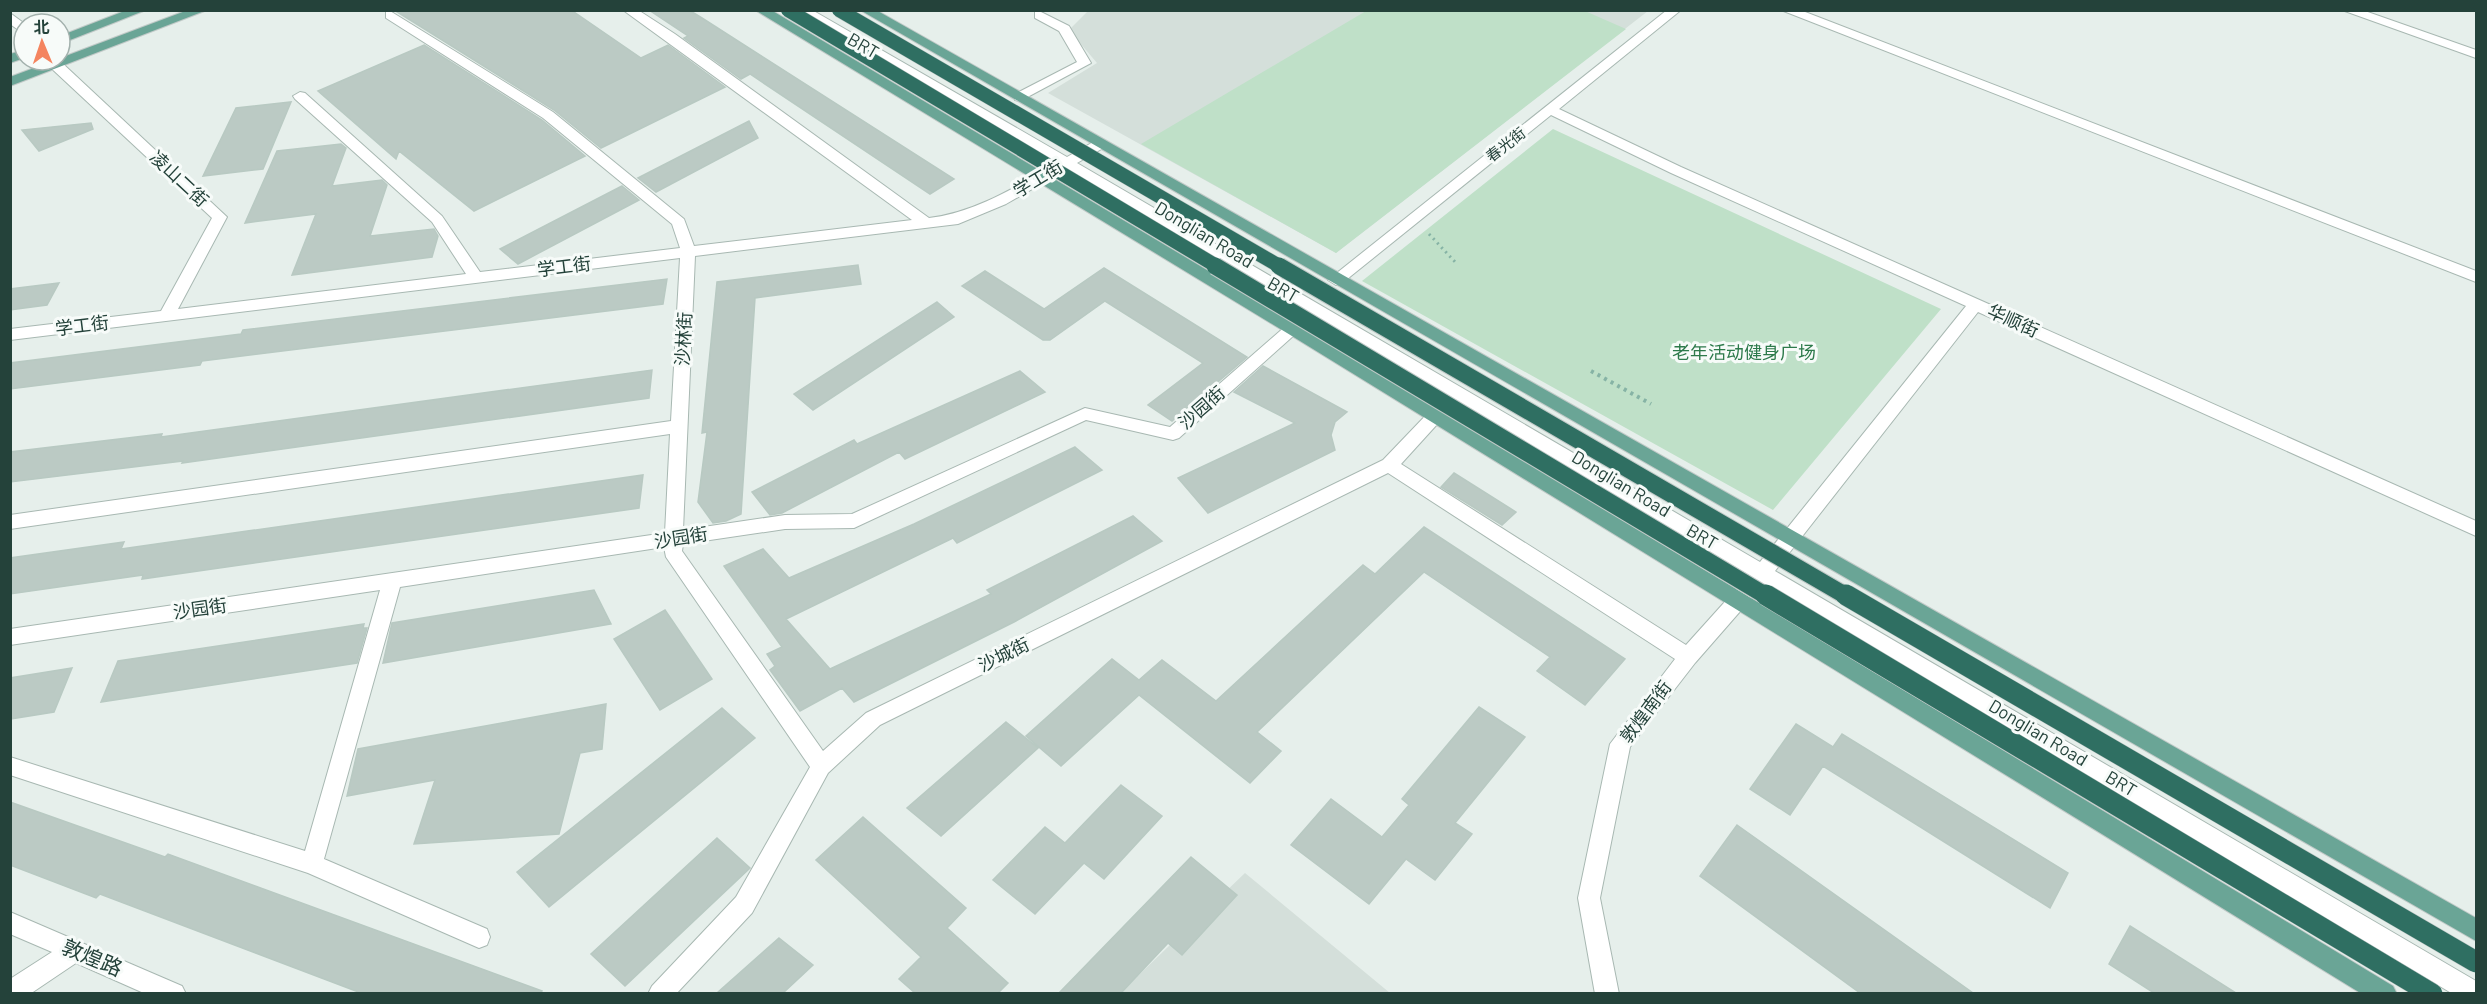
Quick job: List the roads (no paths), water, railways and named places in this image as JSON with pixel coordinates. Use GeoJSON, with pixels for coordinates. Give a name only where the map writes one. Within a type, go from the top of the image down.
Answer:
{"type":"FeatureCollection","features":[{"type":"Feature","properties":{"kind":"highway","name":"Donglian Road"},"geometry":{"type":"LineString","coordinates":[[788,10],[2432,993]]}},
{"type":"Feature","properties":{"kind":"highway","name":"Donglian Road"},"geometry":{"type":"LineString","coordinates":[[839,10],[2476,962]]}},
{"type":"Feature","properties":{"kind":"main road"},"geometry":{"type":"LineString","coordinates":[[72,36],[140,10]]}},
{"type":"Feature","properties":{"kind":"main road"},"geometry":{"type":"LineString","coordinates":[[72,52],[169,10]]}},
{"type":"Feature","properties":{"kind":"main road"},"geometry":{"type":"LineString","coordinates":[[72,53],[201,10]]}},
{"type":"Feature","properties":{"kind":"main road"},"geometry":{"type":"LineString","coordinates":[[761,10],[1293,329],[2385,993]]}},
{"type":"Feature","properties":{"kind":"main road"},"geometry":{"type":"LineString","coordinates":[[866,10],[1789,540],[2476,930]]}},
{"type":"Feature","properties":{"kind":"main road"},"geometry":{"type":"LineString","coordinates":[[10,82],[30,72]]}},
{"type":"Feature","properties":{"kind":"street"},"geometry":{"type":"LineString","coordinates":[[629,10],[670,37],[926,222]]}},
{"type":"Feature","properties":{"kind":"street","name":"BRT"},"geometry":{"type":"LineString","coordinates":[[802,10],[1069,160]]}},
{"type":"Feature","properties":{"kind":"street","name":"BRT"},"geometry":{"type":"LineString","coordinates":[[815,10],[1765,570],[2476,993]]}},
{"type":"Feature","properties":{"kind":"street","name":"春光街"},"geometry":{"type":"LineString","coordinates":[[1336,280],[1675,10]]}},
{"type":"Feature","properties":{"kind":"street"},"geometry":{"type":"LineString","coordinates":[[1787,10],[2476,277]]}},
{"type":"Feature","properties":{"kind":"street"},"geometry":{"type":"LineString","coordinates":[[2348,10],[2476,54]]}},
{"type":"Feature","properties":{"kind":"street","name":"沙林街"},"geometry":{"type":"LineString","coordinates":[[390,15],[548,115],[679,222],[688,251],[673,552],[821,766]]}},
{"type":"Feature","properties":{"kind":"street"},"geometry":{"type":"LineString","coordinates":[[1020,97],[1084,63],[1064,29],[1039,15]]}},
{"type":"Feature","properties":{"kind":"street","name":"凌山二街"},"geometry":{"type":"LineString","coordinates":[[72,72],[220,217],[167,315]]}},
{"type":"Feature","properties":{"kind":"street"},"geometry":{"type":"LineString","coordinates":[[300,96],[436,219],[476,278]]}},
{"type":"Feature","properties":{"kind":"street","name":"华顺街"},"geometry":{"type":"LineString","coordinates":[[1551,110],[2476,529]]}},
{"type":"Feature","properties":{"kind":"street","name":"学工街"},"geometry":{"type":"LineString","coordinates":[[10,335],[958,219],[1001,201],[1069,160],[1101,144]]}},
{"type":"Feature","properties":{"kind":"street","name":"敦煌南街"},"geometry":{"type":"LineString","coordinates":[[1607,993],[1589,898],[1620,744],[1688,657],[1765,570],[1976,304]]}},
{"type":"Feature","properties":{"kind":"street","name":"沙园街"},"geometry":{"type":"LineString","coordinates":[[10,637],[785,522],[854,521],[1086,414],[1173,434],[1293,329]]}},
{"type":"Feature","properties":{"kind":"street","name":"沙城街"},"geometry":{"type":"LineString","coordinates":[[660,993],[744,905],[821,766],[873,719],[1389,465],[1435,416]]}},
{"type":"Feature","properties":{"kind":"street"},"geometry":{"type":"LineString","coordinates":[[10,522],[679,426]]}},
{"type":"Feature","properties":{"kind":"street"},"geometry":{"type":"LineString","coordinates":[[1389,465],[1688,657]]}},
{"type":"Feature","properties":{"kind":"street","name":"BRT"},"geometry":{"type":"LineString","coordinates":[[1765,570],[2476,984]]}},
{"type":"Feature","properties":{"kind":"street"},"geometry":{"type":"LineString","coordinates":[[312,864],[392,581]]}},
{"type":"Feature","properties":{"kind":"street"},"geometry":{"type":"LineString","coordinates":[[10,766],[312,864],[479,937]]}},
{"type":"Feature","properties":{"kind":"street","name":"敦煌路"},"geometry":{"type":"LineString","coordinates":[[10,923],[174,993]]}},
{"type":"Feature","properties":{"kind":"street"},"geometry":{"type":"LineString","coordinates":[[10,993],[74,951]]}},
{"type":"Feature","properties":{"kind":"park label","name":"老年活动健身广场"},"geometry":{"type":"Point","coordinates":[1744,353]}}]}
